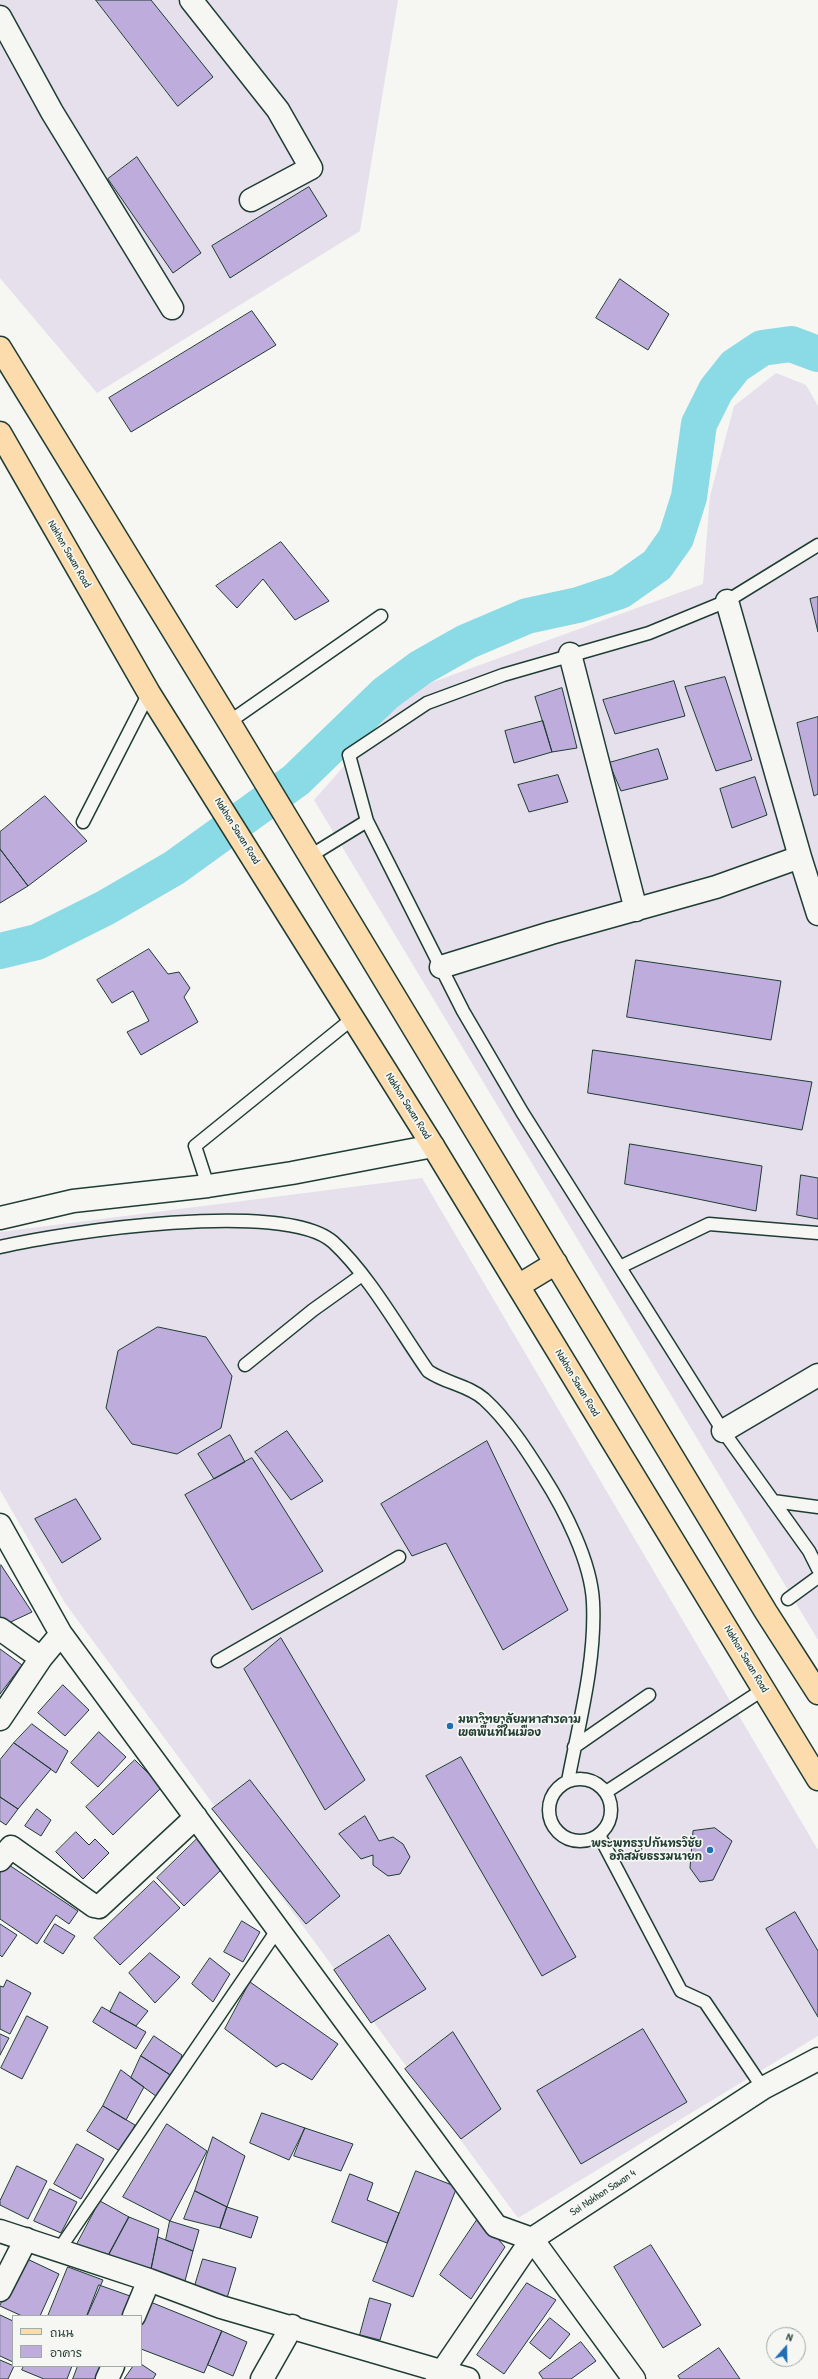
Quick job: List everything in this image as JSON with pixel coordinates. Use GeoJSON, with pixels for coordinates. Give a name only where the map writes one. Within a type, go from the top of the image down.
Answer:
{"type":"FeatureCollection","features":[{"type":"Feature","properties":{"kind":"main road"},"geometry":{"type":"LineString","coordinates":[[0,348],[556,1263],[766,1612],[815,1681]]}},
{"type":"Feature","properties":{"kind":"main road","name":"Nakhon Sawan Road"},"geometry":{"type":"LineString","coordinates":[[0,433],[149,693],[212,791],[352,1019],[433,1146],[818,1779]]}},
{"type":"Feature","properties":{"kind":"main road"},"geometry":{"type":"LineString","coordinates":[[518,1286],[556,1263]]}},
{"type":"Feature","properties":{"kind":"street"},"geometry":{"type":"LineString","coordinates":[[191,0],[278,110],[311,168],[251,200]]}},
{"type":"Feature","properties":{"kind":"street"},"geometry":{"type":"LineString","coordinates":[[0,16],[52,112],[172,308]]}},
{"type":"Feature","properties":{"kind":"street"},"geometry":{"type":"LineString","coordinates":[[727,601],[800,857],[818,914]]}},
{"type":"Feature","properties":{"kind":"street"},"geometry":{"type":"LineString","coordinates":[[570,654],[636,910]]}},
{"type":"Feature","properties":{"kind":"street"},"geometry":{"type":"LineString","coordinates":[[441,967],[551,933],[716,886],[800,857]]}},
{"type":"Feature","properties":{"kind":"street"},"geometry":{"type":"LineString","coordinates":[[0,1218],[73,1201],[208,1186],[292,1173],[433,1146]]}},
{"type":"Feature","properties":{"kind":"street"},"geometry":{"type":"LineString","coordinates":[[723,1431],[818,1375]]}},
{"type":"Feature","properties":{"kind":"street"},"geometry":{"type":"LineString","coordinates":[[0,1525],[61,1634],[496,2226],[532,2239],[634,2379]]}},
{"type":"Feature","properties":{"kind":"street"},"geometry":{"type":"LineString","coordinates":[[0,1629],[41,1658]]}},
{"type":"Feature","properties":{"kind":"street"},"geometry":{"type":"LineString","coordinates":[[0,1719],[41,1658],[61,1634]]}},
{"type":"Feature","properties":{"kind":"street"},"geometry":{"type":"LineString","coordinates":[[0,1860],[11,1847],[94,1906],[99,1907],[196,1817]]}},
{"type":"Feature","properties":{"kind":"street","name":"Soi Nakhon Sawan 4"},"geometry":{"type":"LineString","coordinates":[[439,2375],[532,2239],[763,2088],[818,2059]]}},
{"type":"Feature","properties":{"kind":"street"},"geometry":{"type":"LineString","coordinates":[[0,2231],[149,2280],[221,2307],[292,2326],[439,2375],[468,2379]]}},
{"type":"Feature","properties":{"kind":"street"},"geometry":{"type":"LineString","coordinates":[[0,2290],[26,2239]]}},
{"type":"Feature","properties":{"kind":"street"},"geometry":{"type":"LineString","coordinates":[[134,2315],[149,2280]]}},
{"type":"Feature","properties":{"kind":"street"},"geometry":{"type":"LineString","coordinates":[[262,2379],[292,2326]]}},
{"type":"Feature","properties":{"kind":"street"},"geometry":{"type":"LineString","coordinates":[[107,2379],[113,2367]]}},
{"type":"Feature","properties":{"kind":"lane"},"geometry":{"type":"LineString","coordinates":[[818,546],[727,601],[649,633],[570,654],[503,675],[427,703],[349,755],[367,821],[462,1011],[522,1112],[723,1431],[809,1551],[818,1569]]}},
{"type":"Feature","properties":{"kind":"lane"},"geometry":{"type":"LineString","coordinates":[[228,722],[381,616]]}},
{"type":"Feature","properties":{"kind":"lane"},"geometry":{"type":"LineString","coordinates":[[83,822],[149,693]]}},
{"type":"Feature","properties":{"kind":"lane"},"geometry":{"type":"LineString","coordinates":[[305,849],[367,821]]}},
{"type":"Feature","properties":{"kind":"lane"},"geometry":{"type":"LineString","coordinates":[[208,1186],[195,1146],[352,1019]]}},
{"type":"Feature","properties":{"kind":"lane"},"geometry":{"type":"LineString","coordinates":[[0,1247],[35,1239],[164,1223],[243,1221],[285,1223],[311,1230],[332,1242],[362,1275],[428,1371],[438,1379],[472,1391],[484,1399],[523,1444],[561,1504],[582,1553],[593,1600],[593,1649],[568,1781]]}},
{"type":"Feature","properties":{"kind":"lane"},"geometry":{"type":"LineString","coordinates":[[620,1268],[709,1224],[818,1233]]}},
{"type":"Feature","properties":{"kind":"lane"},"geometry":{"type":"LineString","coordinates":[[245,1365],[313,1310],[362,1275]]}},
{"type":"Feature","properties":{"kind":"lane"},"geometry":{"type":"LineString","coordinates":[[773,1501],[818,1508]]}},
{"type":"Feature","properties":{"kind":"lane"},"geometry":{"type":"LineString","coordinates":[[218,1661],[399,1557]]}},
{"type":"Feature","properties":{"kind":"lane"},"geometry":{"type":"LineString","coordinates":[[788,1599],[818,1577]]}},
{"type":"Feature","properties":{"kind":"lane"},"geometry":{"type":"LineString","coordinates":[[606,1792],[764,1689]]}},
{"type":"Feature","properties":{"kind":"lane"},"geometry":{"type":"LineString","coordinates":[[574,1747],[649,1695]]}},
{"type":"Feature","properties":{"kind":"lane"},"geometry":{"type":"LineString","coordinates":[[589,1780],[598,1784],[606,1792],[612,1810],[608,1824],[599,1836],[589,1840],[568,1839],[553,1825],[549,1815],[549,1805],[552,1795],[559,1787],[568,1781],[589,1780]]}},
{"type":"Feature","properties":{"kind":"lane"},"geometry":{"type":"LineString","coordinates":[[599,1836],[681,1991],[705,2002],[763,2088]]}},
{"type":"Feature","properties":{"kind":"lane"},"geometry":{"type":"LineString","coordinates":[[58,2250],[278,1929]]}},
{"type":"Feature","properties":{"kind":"shaded area"},"geometry":{"type":"Polygon","coordinates":[[[0,0],[398,0],[360,231],[97,393],[0,278],[0,0]]]}},
{"type":"Feature","properties":{"kind":"shaded area"},"geometry":{"type":"Polygon","coordinates":[[[776,373],[806,385],[818,406],[818,1640],[314,800],[411,690],[703,584],[710,496],[734,406],[776,373]]]}},
{"type":"Feature","properties":{"kind":"shaded area","name":"มหาวิทยาลัยมหาสารคาม เขตพื้นที่ในเมือง"},"geometry":{"type":"Polygon","coordinates":[[[422,1178],[818,1850],[818,2036],[518,2218],[65,1603],[0,1490],[0,1232],[422,1178]]]}},
{"type":"Feature","properties":{"kind":"building"},"geometry":{"type":"Polygon","coordinates":[[[96,0],[151,0],[213,77],[178,106],[96,0]]]}},
{"type":"Feature","properties":{"kind":"building"},"geometry":{"type":"Polygon","coordinates":[[[137,157],[201,253],[173,273],[108,179],[137,157]]]}},
{"type":"Feature","properties":{"kind":"building"},"geometry":{"type":"Polygon","coordinates":[[[309,187],[327,216],[230,278],[212,246],[309,187]]]}},
{"type":"Feature","properties":{"kind":"building"},"geometry":{"type":"Polygon","coordinates":[[[620,279],[669,314],[648,350],[596,318],[620,279]]]}},
{"type":"Feature","properties":{"kind":"building"},"geometry":{"type":"Polygon","coordinates":[[[252,311],[276,345],[131,432],[109,398],[252,311]]]}},
{"type":"Feature","properties":{"kind":"building"},"geometry":{"type":"Polygon","coordinates":[[[281,542],[329,601],[295,620],[263,579],[237,608],[216,586],[281,542]]]}},
{"type":"Feature","properties":{"kind":"building"},"geometry":{"type":"Polygon","coordinates":[[[818,597],[818,632],[810,599],[818,597]]]}},
{"type":"Feature","properties":{"kind":"building"},"geometry":{"type":"Polygon","coordinates":[[[725,677],[752,760],[716,771],[685,687],[725,677]]]}},
{"type":"Feature","properties":{"kind":"building"},"geometry":{"type":"Polygon","coordinates":[[[674,681],[685,716],[615,734],[603,700],[674,681]]]}},
{"type":"Feature","properties":{"kind":"building"},"geometry":{"type":"Polygon","coordinates":[[[562,688],[577,748],[552,752],[535,697],[562,688]]]}},
{"type":"Feature","properties":{"kind":"building"},"geometry":{"type":"Polygon","coordinates":[[[818,717],[818,794],[814,796],[797,723],[818,717]]]}},
{"type":"Feature","properties":{"kind":"building"},"geometry":{"type":"Polygon","coordinates":[[[543,721],[552,752],[514,763],[505,731],[543,721]]]}},
{"type":"Feature","properties":{"kind":"building"},"geometry":{"type":"Polygon","coordinates":[[[658,749],[668,779],[621,791],[609,763],[658,749]]]}},
{"type":"Feature","properties":{"kind":"building"},"geometry":{"type":"Polygon","coordinates":[[[558,775],[568,802],[529,812],[518,785],[558,775]]]}},
{"type":"Feature","properties":{"kind":"building"},"geometry":{"type":"Polygon","coordinates":[[[755,777],[767,815],[732,828],[720,789],[755,777]]]}},
{"type":"Feature","properties":{"kind":"building"},"geometry":{"type":"Polygon","coordinates":[[[45,796],[87,841],[28,886],[0,849],[0,832],[45,796]]]}},
{"type":"Feature","properties":{"kind":"building"},"geometry":{"type":"Polygon","coordinates":[[[0,849],[28,886],[0,903],[0,849]]]}},
{"type":"Feature","properties":{"kind":"building"},"geometry":{"type":"Polygon","coordinates":[[[149,949],[168,974],[179,972],[190,988],[184,997],[198,1022],[141,1055],[127,1032],[149,1021],[133,991],[112,1003],[97,980],[149,949]]]}},
{"type":"Feature","properties":{"kind":"building"},"geometry":{"type":"Polygon","coordinates":[[[636,960],[781,981],[771,1040],[627,1017],[636,960]]]}},
{"type":"Feature","properties":{"kind":"building"},"geometry":{"type":"Polygon","coordinates":[[[593,1050],[812,1082],[802,1130],[588,1093],[593,1050]]]}},
{"type":"Feature","properties":{"kind":"building"},"geometry":{"type":"Polygon","coordinates":[[[630,1144],[762,1166],[756,1211],[625,1184],[630,1144]]]}},
{"type":"Feature","properties":{"kind":"building"},"geometry":{"type":"Polygon","coordinates":[[[801,1175],[818,1178],[818,1219],[797,1215],[801,1175]]]}},
{"type":"Feature","properties":{"kind":"building"},"geometry":{"type":"Polygon","coordinates":[[[158,1327],[206,1337],[232,1376],[221,1428],[177,1454],[132,1444],[106,1408],[118,1351],[158,1327]]]}},
{"type":"Feature","properties":{"kind":"building"},"geometry":{"type":"Polygon","coordinates":[[[287,1431],[323,1481],[291,1500],[255,1452],[287,1431]]]}},
{"type":"Feature","properties":{"kind":"building"},"geometry":{"type":"Polygon","coordinates":[[[230,1435],[245,1462],[214,1479],[198,1454],[230,1435]]]}},
{"type":"Feature","properties":{"kind":"building"},"geometry":{"type":"Polygon","coordinates":[[[487,1441],[568,1610],[503,1650],[446,1543],[412,1556],[381,1504],[487,1441]]]}},
{"type":"Feature","properties":{"kind":"building"},"geometry":{"type":"Polygon","coordinates":[[[252,1458],[323,1571],[252,1610],[185,1495],[252,1458]]]}},
{"type":"Feature","properties":{"kind":"building"},"geometry":{"type":"Polygon","coordinates":[[[76,1499],[101,1539],[62,1563],[35,1519],[76,1499]]]}},
{"type":"Feature","properties":{"kind":"building"},"geometry":{"type":"Polygon","coordinates":[[[1,1565],[32,1612],[0,1627],[0,1566],[1,1565]]]}},
{"type":"Feature","properties":{"kind":"building"},"geometry":{"type":"Polygon","coordinates":[[[281,1638],[365,1780],[325,1810],[244,1669],[281,1638]]]}},
{"type":"Feature","properties":{"kind":"building"},"geometry":{"type":"Polygon","coordinates":[[[0,1649],[22,1665],[0,1694],[0,1649]]]}},
{"type":"Feature","properties":{"kind":"building"},"geometry":{"type":"Polygon","coordinates":[[[63,1685],[89,1710],[65,1736],[38,1713],[63,1685]]]}},
{"type":"Feature","properties":{"kind":"building"},"geometry":{"type":"Polygon","coordinates":[[[32,1724],[68,1751],[56,1773],[14,1743],[32,1724]]]}},
{"type":"Feature","properties":{"kind":"building"},"geometry":{"type":"Polygon","coordinates":[[[99,1732],[126,1757],[98,1787],[71,1763],[99,1732]]]}},
{"type":"Feature","properties":{"kind":"building"},"geometry":{"type":"Polygon","coordinates":[[[14,1743],[51,1769],[18,1809],[0,1797],[0,1760],[14,1743]]]}},
{"type":"Feature","properties":{"kind":"building"},"geometry":{"type":"Polygon","coordinates":[[[461,1757],[576,1957],[542,1976],[426,1776],[461,1757]]]}},
{"type":"Feature","properties":{"kind":"building"},"geometry":{"type":"Polygon","coordinates":[[[135,1760],[162,1787],[113,1835],[86,1807],[135,1760]]]}},
{"type":"Feature","properties":{"kind":"building"},"geometry":{"type":"Polygon","coordinates":[[[250,1780],[340,1896],[306,1924],[212,1809],[250,1780]]]}},
{"type":"Feature","properties":{"kind":"building"},"geometry":{"type":"Polygon","coordinates":[[[0,1797],[18,1809],[6,1825],[0,1821],[0,1797]]]}},
{"type":"Feature","properties":{"kind":"building"},"geometry":{"type":"Polygon","coordinates":[[[37,1809],[51,1820],[41,1836],[25,1826],[37,1809]]]}},
{"type":"Feature","properties":{"kind":"building"},"geometry":{"type":"Polygon","coordinates":[[[365,1816],[379,1841],[393,1837],[403,1844],[410,1857],[400,1874],[388,1876],[373,1865],[373,1855],[361,1859],[339,1834],[365,1816]]]}},
{"type":"Feature","properties":{"kind":"building"},"geometry":{"type":"Polygon","coordinates":[[[715,1828],[732,1841],[713,1880],[700,1882],[690,1868],[693,1831],[715,1828]]]}},
{"type":"Feature","properties":{"kind":"building"},"geometry":{"type":"Polygon","coordinates":[[[76,1832],[89,1845],[95,1839],[109,1853],[83,1879],[56,1852],[76,1832]]]}},
{"type":"Feature","properties":{"kind":"building"},"geometry":{"type":"Polygon","coordinates":[[[197,1839],[224,1867],[184,1906],[157,1878],[197,1839]]]}},
{"type":"Feature","properties":{"kind":"building"},"geometry":{"type":"Polygon","coordinates":[[[3,1861],[78,1911],[69,1924],[56,1915],[37,1944],[0,1919],[0,1865],[3,1861]]]}},
{"type":"Feature","properties":{"kind":"building"},"geometry":{"type":"Polygon","coordinates":[[[154,1881],[180,1908],[120,1965],[94,1938],[154,1881]]]}},
{"type":"Feature","properties":{"kind":"building"},"geometry":{"type":"Polygon","coordinates":[[[795,1912],[818,1951],[818,2017],[766,1929],[795,1912]]]}},
{"type":"Feature","properties":{"kind":"building"},"geometry":{"type":"Polygon","coordinates":[[[242,1921],[260,1932],[243,1962],[224,1952],[242,1921]]]}},
{"type":"Feature","properties":{"kind":"building"},"geometry":{"type":"Polygon","coordinates":[[[0,1924],[17,1935],[2,1957],[0,1955],[0,1924]]]}},
{"type":"Feature","properties":{"kind":"building"},"geometry":{"type":"Polygon","coordinates":[[[55,1924],[75,1936],[63,1954],[44,1942],[55,1924]]]}},
{"type":"Feature","properties":{"kind":"building"},"geometry":{"type":"Polygon","coordinates":[[[389,1935],[426,1989],[371,2023],[334,1970],[389,1935]]]}},
{"type":"Feature","properties":{"kind":"building"},"geometry":{"type":"Polygon","coordinates":[[[150,1953],[180,1977],[155,2003],[129,1973],[150,1953]]]}},
{"type":"Feature","properties":{"kind":"building"},"geometry":{"type":"Polygon","coordinates":[[[210,1958],[230,1974],[213,2002],[192,1984],[210,1958]]]}},
{"type":"Feature","properties":{"kind":"building"},"geometry":{"type":"Polygon","coordinates":[[[7,1980],[31,1993],[10,2034],[0,2029],[0,1986],[3,1987],[7,1980]]]}},
{"type":"Feature","properties":{"kind":"building"},"geometry":{"type":"Polygon","coordinates":[[[250,1982],[338,2044],[312,2080],[283,2063],[276,2067],[225,2029],[250,1982]]]}},
{"type":"Feature","properties":{"kind":"building"},"geometry":{"type":"Polygon","coordinates":[[[120,1992],[148,2011],[136,2026],[110,2012],[120,1992]]]}},
{"type":"Feature","properties":{"kind":"building"},"geometry":{"type":"Polygon","coordinates":[[[102,2007],[146,2032],[136,2049],[93,2022],[102,2007]]]}},
{"type":"Feature","properties":{"kind":"building"},"geometry":{"type":"Polygon","coordinates":[[[27,2016],[48,2027],[22,2079],[1,2068],[27,2016]]]}},
{"type":"Feature","properties":{"kind":"building"},"geometry":{"type":"Polygon","coordinates":[[[643,2029],[687,2102],[581,2164],[537,2091],[643,2029]]]}},
{"type":"Feature","properties":{"kind":"building"},"geometry":{"type":"Polygon","coordinates":[[[453,2032],[501,2109],[461,2139],[405,2069],[453,2032]]]}},
{"type":"Feature","properties":{"kind":"building"},"geometry":{"type":"Polygon","coordinates":[[[0,2034],[9,2038],[0,2055],[0,2034]]]}},
{"type":"Feature","properties":{"kind":"building"},"geometry":{"type":"Polygon","coordinates":[[[154,2036],[182,2055],[175,2078],[141,2056],[154,2036]]]}},
{"type":"Feature","properties":{"kind":"building"},"geometry":{"type":"Polygon","coordinates":[[[141,2056],[175,2078],[160,2099],[131,2078],[141,2056]]]}},
{"type":"Feature","properties":{"kind":"building"},"geometry":{"type":"Polygon","coordinates":[[[121,2070],[144,2087],[126,2120],[103,2106],[121,2070]]]}},
{"type":"Feature","properties":{"kind":"building"},"geometry":{"type":"Polygon","coordinates":[[[103,2106],[135,2125],[123,2153],[87,2131],[103,2106]]]}},
{"type":"Feature","properties":{"kind":"building"},"geometry":{"type":"Polygon","coordinates":[[[262,2113],[305,2128],[289,2160],[250,2143],[262,2113]]]}},
{"type":"Feature","properties":{"kind":"building"},"geometry":{"type":"Polygon","coordinates":[[[167,2124],[207,2151],[170,2221],[123,2197],[167,2124]]]}},
{"type":"Feature","properties":{"kind":"building"},"geometry":{"type":"Polygon","coordinates":[[[305,2128],[353,2144],[341,2171],[294,2156],[305,2128]]]}},
{"type":"Feature","properties":{"kind":"building"},"geometry":{"type":"Polygon","coordinates":[[[213,2137],[245,2156],[227,2207],[195,2191],[213,2137]]]}},
{"type":"Feature","properties":{"kind":"building"},"geometry":{"type":"Polygon","coordinates":[[[77,2144],[104,2159],[81,2199],[54,2184],[77,2144]]]}},
{"type":"Feature","properties":{"kind":"building"},"geometry":{"type":"Polygon","coordinates":[[[17,2166],[47,2181],[28,2219],[0,2205],[0,2201],[17,2166]]]}},
{"type":"Feature","properties":{"kind":"building"},"geometry":{"type":"Polygon","coordinates":[[[416,2171],[457,2187],[413,2297],[373,2281],[416,2171]]]}},
{"type":"Feature","properties":{"kind":"building"},"geometry":{"type":"Polygon","coordinates":[[[350,2174],[373,2183],[367,2200],[399,2213],[387,2243],[332,2222],[350,2174]]]}},
{"type":"Feature","properties":{"kind":"building"},"geometry":{"type":"Polygon","coordinates":[[[50,2189],[77,2202],[61,2233],[34,2221],[50,2189]]]}},
{"type":"Feature","properties":{"kind":"building"},"geometry":{"type":"Polygon","coordinates":[[[195,2191],[227,2207],[220,2228],[184,2219],[195,2191]]]}},
{"type":"Feature","properties":{"kind":"building"},"geometry":{"type":"Polygon","coordinates":[[[100,2201],[129,2217],[107,2258],[76,2246],[100,2201]]]}},
{"type":"Feature","properties":{"kind":"building"},"geometry":{"type":"Polygon","coordinates":[[[227,2207],[258,2217],[251,2238],[220,2228],[227,2207]]]}},
{"type":"Feature","properties":{"kind":"building"},"geometry":{"type":"Polygon","coordinates":[[[129,2217],[159,2229],[149,2280],[107,2258],[129,2217]]]}},
{"type":"Feature","properties":{"kind":"building"},"geometry":{"type":"Polygon","coordinates":[[[479,2217],[505,2247],[471,2299],[440,2275],[479,2217]]]}},
{"type":"Feature","properties":{"kind":"building"},"geometry":{"type":"Polygon","coordinates":[[[170,2221],[199,2230],[193,2251],[166,2240],[170,2221]]]}},
{"type":"Feature","properties":{"kind":"building"},"geometry":{"type":"Polygon","coordinates":[[[158,2237],[193,2251],[182,2292],[149,2280],[158,2237]]]}},
{"type":"Feature","properties":{"kind":"building"},"geometry":{"type":"Polygon","coordinates":[[[651,2245],[701,2325],[663,2348],[614,2267],[651,2245]]]}},
{"type":"Feature","properties":{"kind":"building"},"geometry":{"type":"Polygon","coordinates":[[[23,2257],[59,2274],[40,2315],[20,2315],[0,2306],[23,2257]]]}},
{"type":"Feature","properties":{"kind":"building"},"geometry":{"type":"Polygon","coordinates":[[[203,2259],[236,2268],[227,2298],[194,2289],[203,2259]]]}},
{"type":"Feature","properties":{"kind":"building"},"geometry":{"type":"Polygon","coordinates":[[[68,2267],[103,2280],[87,2315],[48,2315],[68,2267]]]}},
{"type":"Feature","properties":{"kind":"building"},"geometry":{"type":"Polygon","coordinates":[[[527,2283],[556,2300],[504,2374],[477,2355],[527,2283]]]}},
{"type":"Feature","properties":{"kind":"building"},"geometry":{"type":"Polygon","coordinates":[[[99,2285],[133,2297],[126,2315],[87,2315],[99,2285]]]}},
{"type":"Feature","properties":{"kind":"building"},"geometry":{"type":"Polygon","coordinates":[[[370,2298],[391,2304],[380,2340],[360,2335],[370,2298]]]}},
{"type":"Feature","properties":{"kind":"building"},"geometry":{"type":"Polygon","coordinates":[[[148,2301],[222,2331],[204,2373],[142,2349],[142,2317],[148,2301]]]}},
{"type":"Feature","properties":{"kind":"building"},"geometry":{"type":"Polygon","coordinates":[[[0,2315],[12,2321],[12,2362],[0,2356],[0,2315]]]}},
{"type":"Feature","properties":{"kind":"building"},"geometry":{"type":"Polygon","coordinates":[[[550,2318],[570,2334],[550,2359],[530,2343],[550,2318]]]}},
{"type":"Feature","properties":{"kind":"building"},"geometry":{"type":"Polygon","coordinates":[[[222,2331],[247,2342],[233,2376],[208,2365],[222,2331]]]}},
{"type":"Feature","properties":{"kind":"building"},"geometry":{"type":"Polygon","coordinates":[[[581,2342],[596,2361],[571,2379],[543,2379],[539,2373],[581,2342]]]}},
{"type":"Feature","properties":{"kind":"building"},"geometry":{"type":"Polygon","coordinates":[[[719,2348],[740,2379],[680,2379],[678,2376],[719,2348]]]}},
{"type":"Feature","properties":{"kind":"building"},"geometry":{"type":"Polygon","coordinates":[[[0,2360],[14,2367],[8,2379],[0,2379],[0,2360]]]}},
{"type":"Feature","properties":{"kind":"building"},"geometry":{"type":"Polygon","coordinates":[[[142,2365],[156,2374],[153,2379],[124,2379],[132,2367],[142,2367],[142,2365]]]}},
{"type":"Feature","properties":{"kind":"building"},"geometry":{"type":"Polygon","coordinates":[[[24,2367],[72,2367],[67,2379],[44,2379],[22,2370],[24,2367]]]}},
{"type":"Feature","properties":{"kind":"building"},"geometry":{"type":"Polygon","coordinates":[[[78,2367],[104,2367],[99,2379],[73,2379],[78,2367]]]}},
{"type":"Feature","properties":{"kind":"waterway"},"geometry":{"type":"LineString","coordinates":[[0,951],[37,942],[105,908],[174,868],[296,780],[386,693],[420,668],[466,642],[527,616],[578,605],[620,591],[657,565],[676,538],[689,497],[699,424],[716,390],[735,366],[762,348],[791,344],[818,354]]}},
{"type":"Feature","properties":{"kind":"place","name":"มหาวิทยาลัยมหาสารคาม เขตพื้นที่ในเมือง"},"geometry":{"type":"Point","coordinates":[450,1726]}},
{"type":"Feature","properties":{"kind":"place","name":"พระพุทธรูปกันทรวิชัย อภิสมัยธรรมนายก"},"geometry":{"type":"Point","coordinates":[710,1850]}}]}
